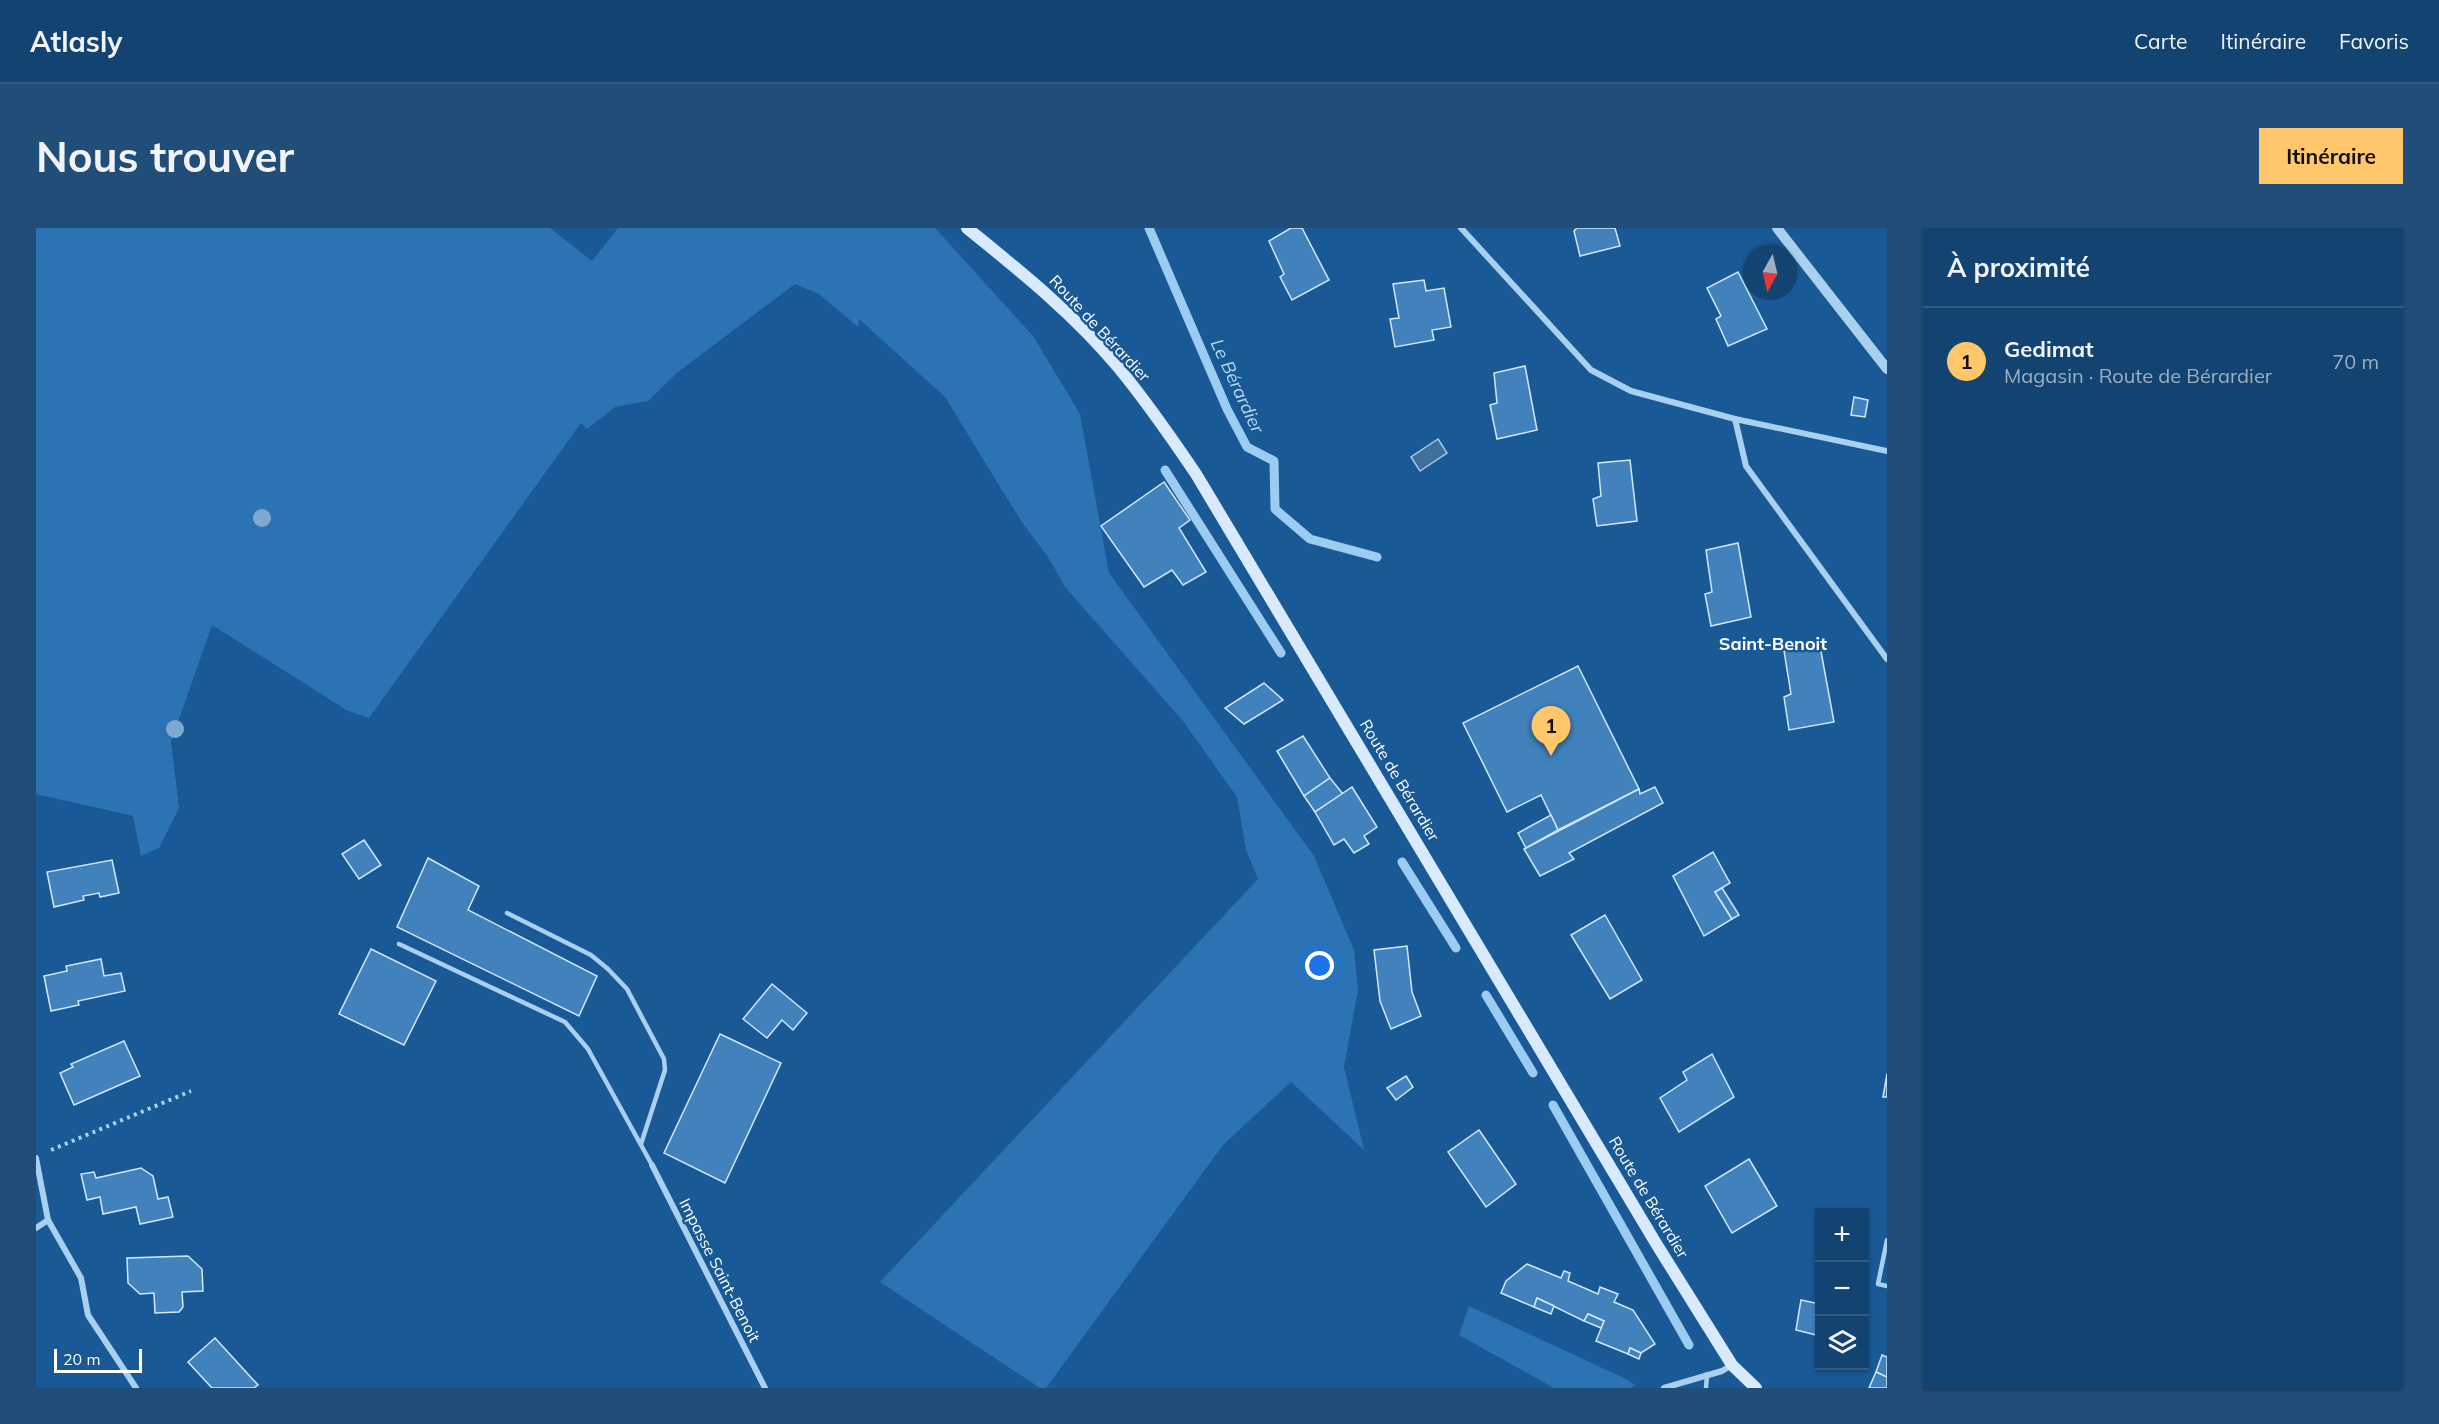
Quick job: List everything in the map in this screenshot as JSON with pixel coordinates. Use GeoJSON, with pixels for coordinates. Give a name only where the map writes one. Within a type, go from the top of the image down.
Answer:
{"type":"FeatureCollection","features":[{"type":"Feature","properties":{"kind":"main road","name":"Route de Bérardier"},"geometry":{"type":"LineString","coordinates":[[967,228],[1029,278],[1116,365],[1154,412],[1196,474],[1732,1365],[1756,1388]]}},
{"type":"Feature","properties":{"kind":"street"},"geometry":{"type":"LineString","coordinates":[[1461,228],[1591,370],[1631,391],[1735,419],[1887,451]]}},
{"type":"Feature","properties":{"kind":"street"},"geometry":{"type":"LineString","coordinates":[[1777,228],[1887,369]]}},
{"type":"Feature","properties":{"kind":"street"},"geometry":{"type":"LineString","coordinates":[[1735,419],[1746,466],[1887,659]]}},
{"type":"Feature","properties":{"kind":"street"},"geometry":{"type":"LineString","coordinates":[[36,1158],[48,1220],[81,1278],[88,1315],[136,1388]]}},
{"type":"Feature","properties":{"kind":"street","name":"Impasse Saint-Benoit"},"geometry":{"type":"LineString","coordinates":[[652,1165],[765,1388]]}},
{"type":"Feature","properties":{"kind":"street"},"geometry":{"type":"LineString","coordinates":[[36,1228],[48,1220]]}},
{"type":"Feature","properties":{"kind":"street"},"geometry":{"type":"LineString","coordinates":[[1664,1388],[1732,1365]]}},
{"type":"Feature","properties":{"kind":"lane"},"geometry":{"type":"LineString","coordinates":[[507,913],[591,955],[627,989],[664,1059],[665,1070],[641,1144]]}},
{"type":"Feature","properties":{"kind":"lane"},"geometry":{"type":"LineString","coordinates":[[399,944],[565,1022],[588,1049],[652,1165]]}},
{"type":"Feature","properties":{"kind":"lane"},"geometry":{"type":"LineString","coordinates":[[1887,1240],[1878,1284],[1887,1286]]}},
{"type":"Feature","properties":{"kind":"lane"},"geometry":{"type":"LineString","coordinates":[[1706,1388],[1707,1374]]}},
{"type":"Feature","properties":{"kind":"path"},"geometry":{"type":"LineString","coordinates":[[46,1152],[191,1090]]}},
{"type":"Feature","properties":{"kind":"shaded area"},"geometry":{"type":"Polygon","coordinates":[[[36,228],[550,228],[592,261],[618,228],[935,228],[1033,336],[1080,414],[1109,573],[1314,856],[1354,950],[1358,990],[1344,1067],[1364,1150],[1291,1082],[1223,1145],[1046,1388],[1040,1388],[880,1282],[1258,879],[1246,850],[1237,797],[1183,721],[1065,587],[1048,557],[1021,521],[945,397],[859,319],[858,327],[819,294],[795,284],[678,372],[648,401],[615,407],[587,429],[581,423],[369,718],[348,711],[212,625],[171,742],[179,808],[159,848],[141,856],[133,816],[36,794],[36,228]]]}},
{"type":"Feature","properties":{"kind":"shaded area"},"geometry":{"type":"Polygon","coordinates":[[[1438,439],[1447,453],[1420,471],[1411,457],[1438,439]]]}},
{"type":"Feature","properties":{"kind":"shaded area"},"geometry":{"type":"Polygon","coordinates":[[[1469,1306],[1635,1385],[1631,1388],[1554,1388],[1459,1335],[1469,1306]]]}},
{"type":"Feature","properties":{"kind":"building"},"geometry":{"type":"Polygon","coordinates":[[[1291,228],[1302,228],[1329,280],[1292,300],[1280,277],[1284,274],[1269,241],[1291,228]]]}},
{"type":"Feature","properties":{"kind":"building"},"geometry":{"type":"Polygon","coordinates":[[[1577,228],[1615,228],[1620,246],[1580,256],[1574,231],[1577,228]]]}},
{"type":"Feature","properties":{"kind":"building"},"geometry":{"type":"Polygon","coordinates":[[[1738,272],[1743,282],[1743,300],[1752,300],[1767,329],[1728,346],[1716,319],[1721,316],[1707,288],[1738,272]]]}},
{"type":"Feature","properties":{"kind":"building"},"geometry":{"type":"Polygon","coordinates":[[[1424,280],[1426,291],[1444,288],[1451,327],[1432,330],[1434,340],[1395,347],[1390,319],[1399,318],[1393,284],[1424,280]]]}},
{"type":"Feature","properties":{"kind":"building"},"geometry":{"type":"Polygon","coordinates":[[[1525,366],[1537,430],[1497,439],[1490,405],[1497,403],[1494,373],[1525,366]]]}},
{"type":"Feature","properties":{"kind":"building"},"geometry":{"type":"Polygon","coordinates":[[[1854,397],[1868,400],[1865,417],[1851,415],[1854,397]]]}},
{"type":"Feature","properties":{"kind":"building"},"geometry":{"type":"Polygon","coordinates":[[[1630,460],[1637,521],[1597,526],[1593,499],[1601,496],[1598,463],[1630,460]]]}},
{"type":"Feature","properties":{"kind":"building"},"geometry":{"type":"Polygon","coordinates":[[[1164,482],[1190,520],[1179,528],[1206,572],[1183,585],[1172,570],[1144,587],[1101,526],[1164,482]]]}},
{"type":"Feature","properties":{"kind":"building"},"geometry":{"type":"Polygon","coordinates":[[[1738,543],[1751,617],[1711,626],[1705,594],[1712,592],[1706,550],[1738,543]]]}},
{"type":"Feature","properties":{"kind":"building"},"geometry":{"type":"Polygon","coordinates":[[[1820,646],[1834,722],[1789,730],[1784,697],[1791,694],[1784,651],[1820,646]]]}},
{"type":"Feature","properties":{"kind":"building"},"geometry":{"type":"Polygon","coordinates":[[[1578,666],[1639,789],[1558,830],[1541,795],[1507,812],[1463,723],[1578,666]]]}},
{"type":"Feature","properties":{"kind":"building"},"geometry":{"type":"Polygon","coordinates":[[[1264,683],[1283,700],[1244,724],[1225,708],[1264,683]]]}},
{"type":"Feature","properties":{"kind":"building"},"geometry":{"type":"Polygon","coordinates":[[[1303,736],[1330,778],[1304,796],[1277,751],[1303,736]]]}},
{"type":"Feature","properties":{"kind":"building"},"geometry":{"type":"Polygon","coordinates":[[[1330,778],[1343,794],[1315,812],[1304,796],[1330,778]]]}},
{"type":"Feature","properties":{"kind":"building"},"geometry":{"type":"Polygon","coordinates":[[[1352,787],[1377,827],[1364,836],[1369,844],[1354,853],[1344,839],[1334,845],[1315,812],[1352,787]]]}},
{"type":"Feature","properties":{"kind":"building"},"geometry":{"type":"Polygon","coordinates":[[[1655,787],[1663,803],[1569,853],[1574,859],[1540,876],[1524,849],[1639,789],[1640,794],[1655,787]]]}},
{"type":"Feature","properties":{"kind":"building"},"geometry":{"type":"Polygon","coordinates":[[[1551,815],[1558,830],[1526,848],[1518,833],[1551,815]]]}},
{"type":"Feature","properties":{"kind":"building"},"geometry":{"type":"Polygon","coordinates":[[[364,840],[381,865],[359,879],[342,854],[364,840]]]}},
{"type":"Feature","properties":{"kind":"building"},"geometry":{"type":"Polygon","coordinates":[[[1713,852],[1730,883],[1715,892],[1732,919],[1704,936],[1673,876],[1713,852]]]}},
{"type":"Feature","properties":{"kind":"building"},"geometry":{"type":"Polygon","coordinates":[[[428,858],[479,886],[468,910],[597,976],[579,1016],[397,927],[428,858]]]}},
{"type":"Feature","properties":{"kind":"building"},"geometry":{"type":"Polygon","coordinates":[[[112,860],[119,893],[100,897],[99,893],[83,896],[84,900],[54,907],[47,872],[112,860]]]}},
{"type":"Feature","properties":{"kind":"building"},"geometry":{"type":"Polygon","coordinates":[[[1722,888],[1739,915],[1732,919],[1715,892],[1722,888]]]}},
{"type":"Feature","properties":{"kind":"building"},"geometry":{"type":"Polygon","coordinates":[[[1605,915],[1642,980],[1610,999],[1571,935],[1605,915]]]}},
{"type":"Feature","properties":{"kind":"building"},"geometry":{"type":"Polygon","coordinates":[[[1407,946],[1412,992],[1421,1016],[1391,1029],[1380,1001],[1374,950],[1407,946]]]}},
{"type":"Feature","properties":{"kind":"building"},"geometry":{"type":"Polygon","coordinates":[[[371,949],[436,981],[404,1045],[339,1014],[371,949]]]}},
{"type":"Feature","properties":{"kind":"building"},"geometry":{"type":"Polygon","coordinates":[[[101,959],[104,976],[121,973],[125,991],[78,1001],[79,1005],[51,1011],[44,976],[67,971],[66,966],[101,959]]]}},
{"type":"Feature","properties":{"kind":"building"},"geometry":{"type":"Polygon","coordinates":[[[772,984],[807,1013],[793,1030],[782,1020],[767,1038],[743,1019],[772,984]]]}},
{"type":"Feature","properties":{"kind":"building"},"geometry":{"type":"Polygon","coordinates":[[[720,1034],[781,1063],[725,1183],[664,1153],[720,1034]]]}},
{"type":"Feature","properties":{"kind":"building"},"geometry":{"type":"Polygon","coordinates":[[[124,1041],[140,1076],[74,1105],[60,1073],[73,1067],[71,1064],[124,1041]]]}},
{"type":"Feature","properties":{"kind":"building"},"geometry":{"type":"Polygon","coordinates":[[[1712,1054],[1734,1097],[1679,1132],[1660,1098],[1687,1080],[1683,1072],[1712,1054]]]}},
{"type":"Feature","properties":{"kind":"building"},"geometry":{"type":"Polygon","coordinates":[[[1887,1074],[1887,1097],[1883,1097],[1887,1074]]]}},
{"type":"Feature","properties":{"kind":"building"},"geometry":{"type":"Polygon","coordinates":[[[1406,1076],[1413,1087],[1396,1100],[1387,1088],[1406,1076]]]}},
{"type":"Feature","properties":{"kind":"building"},"geometry":{"type":"Polygon","coordinates":[[[1479,1130],[1516,1184],[1486,1207],[1448,1152],[1479,1130]]]}},
{"type":"Feature","properties":{"kind":"building"},"geometry":{"type":"Polygon","coordinates":[[[1749,1159],[1777,1206],[1732,1233],[1705,1186],[1749,1159]]]}},
{"type":"Feature","properties":{"kind":"building"},"geometry":{"type":"Polygon","coordinates":[[[141,1168],[153,1176],[158,1199],[168,1197],[173,1217],[140,1224],[136,1207],[103,1214],[100,1197],[87,1200],[81,1174],[94,1172],[96,1178],[141,1168]]]}},
{"type":"Feature","properties":{"kind":"building"},"geometry":{"type":"Polygon","coordinates":[[[188,1256],[202,1269],[203,1291],[182,1292],[183,1307],[179,1312],[155,1313],[154,1293],[140,1294],[128,1283],[127,1258],[188,1256]]]}},
{"type":"Feature","properties":{"kind":"building"},"geometry":{"type":"Polygon","coordinates":[[[1527,1264],[1561,1278],[1564,1271],[1570,1273],[1568,1281],[1598,1294],[1600,1287],[1618,1294],[1614,1302],[1633,1310],[1655,1344],[1641,1353],[1630,1348],[1628,1354],[1596,1341],[1604,1321],[1588,1314],[1584,1321],[1537,1298],[1534,1307],[1501,1293],[1506,1281],[1527,1264]]]}},
{"type":"Feature","properties":{"kind":"building"},"geometry":{"type":"Polygon","coordinates":[[[1537,1298],[1554,1306],[1551,1314],[1534,1307],[1537,1298]]]}},
{"type":"Feature","properties":{"kind":"building"},"geometry":{"type":"Polygon","coordinates":[[[1801,1300],[1815,1303],[1815,1335],[1796,1330],[1801,1300]]]}},
{"type":"Feature","properties":{"kind":"building"},"geometry":{"type":"Polygon","coordinates":[[[1588,1314],[1604,1321],[1601,1328],[1584,1321],[1588,1314]]]}},
{"type":"Feature","properties":{"kind":"building"},"geometry":{"type":"Polygon","coordinates":[[[215,1338],[258,1385],[254,1388],[212,1388],[188,1362],[215,1338]]]}},
{"type":"Feature","properties":{"kind":"building"},"geometry":{"type":"Polygon","coordinates":[[[1630,1348],[1641,1353],[1639,1359],[1628,1354],[1630,1348]]]}},
{"type":"Feature","properties":{"kind":"building"},"geometry":{"type":"Polygon","coordinates":[[[1882,1355],[1887,1357],[1887,1377],[1876,1372],[1882,1355]]]}},
{"type":"Feature","properties":{"kind":"building"},"geometry":{"type":"Polygon","coordinates":[[[1876,1372],[1887,1377],[1887,1388],[1869,1388],[1876,1372]]]}},
{"type":"Feature","properties":{"kind":"waterway","name":"Le Bérardier"},"geometry":{"type":"LineString","coordinates":[[1149,228],[1227,409],[1247,447],[1274,461],[1275,509],[1310,539],[1377,557]]}},
{"type":"Feature","properties":{"kind":"waterway"},"geometry":{"type":"LineString","coordinates":[[1165,470],[1281,653]]}},
{"type":"Feature","properties":{"kind":"waterway"},"geometry":{"type":"LineString","coordinates":[[1402,862],[1456,948]]}},
{"type":"Feature","properties":{"kind":"waterway"},"geometry":{"type":"LineString","coordinates":[[1486,995],[1533,1073]]}},
{"type":"Feature","properties":{"kind":"waterway"},"geometry":{"type":"LineString","coordinates":[[1553,1105],[1689,1345]]}},
{"type":"Feature","properties":{"kind":"place","name":"Gedimat"},"geometry":{"type":"Point","coordinates":[1551,756]}},
{"type":"Feature","properties":{"kind":"district","name":"Saint-Benoit"},"geometry":{"type":"Point","coordinates":[1773,644]}}]}
